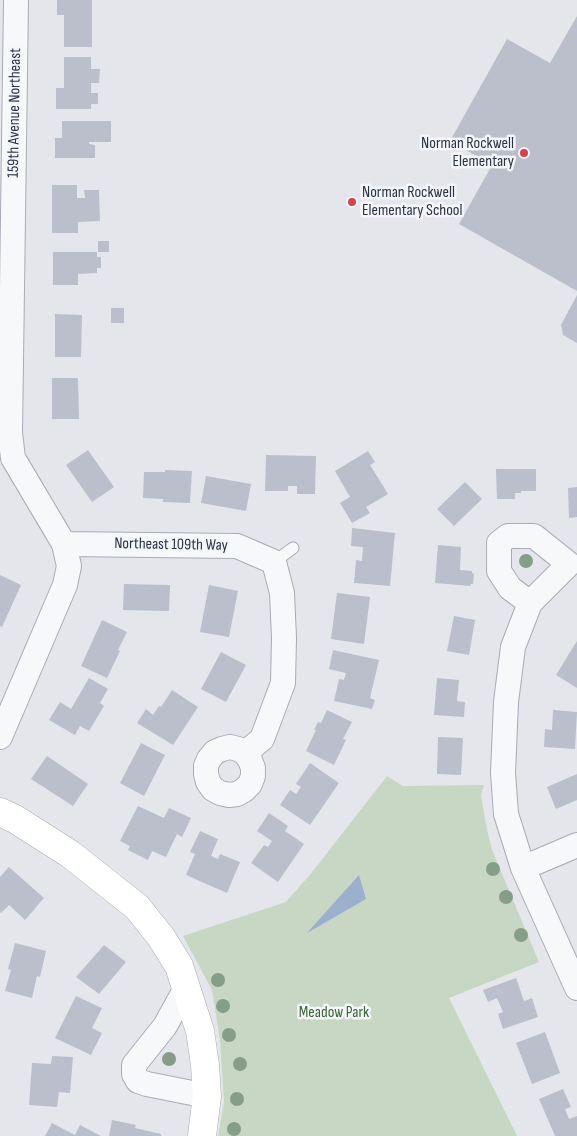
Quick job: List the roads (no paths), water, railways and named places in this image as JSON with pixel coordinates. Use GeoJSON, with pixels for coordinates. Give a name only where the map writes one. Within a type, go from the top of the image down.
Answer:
{"type":"FeatureCollection","features":[{"type":"Feature","properties":{"kind":"street","name":"159th Avenue Northeast"},"geometry":{"type":"LineString","coordinates":[[0,738],[65,585],[69,566],[64,544],[13,458],[10,433],[6,318],[7,91],[16,0]]}},
{"type":"Feature","properties":{"kind":"street"},"geometry":{"type":"LineString","coordinates":[[530,603],[510,588],[499,571],[499,543],[508,536],[534,536],[573,564],[530,603],[513,647],[506,702],[503,773],[506,814],[523,868],[577,988]]}},
{"type":"Feature","properties":{"kind":"street","name":"Northeast 109th Way"},"geometry":{"type":"LineString","coordinates":[[64,544],[237,546],[274,562]]}},
{"type":"Feature","properties":{"kind":"street"},"geometry":{"type":"LineString","coordinates":[[245,754],[262,739],[283,683],[282,593],[274,562]]}},
{"type":"Feature","properties":{"kind":"street"},"geometry":{"type":"LineString","coordinates":[[0,812],[15,819],[70,854],[137,907],[162,937],[179,966],[200,1031],[207,1096],[202,1136]]}},
{"type":"Feature","properties":{"kind":"street"},"geometry":{"type":"LineString","coordinates":[[523,868],[577,845]]}},
{"type":"Feature","properties":{"kind":"street"},"geometry":{"type":"LineString","coordinates":[[186,988],[165,1026],[134,1065],[134,1074],[138,1081],[147,1084],[207,1096]]}},
{"type":"Feature","properties":{"kind":"lane"},"geometry":{"type":"LineString","coordinates":[[274,562],[294,548]]}},
{"type":"Feature","properties":{"kind":"water"},"geometry":{"type":"Polygon","coordinates":[[[359,875],[366,899],[307,933],[359,875]]]}},
{"type":"Feature","properties":{"kind":"place","name":"Norman Rockwell Elementary"},"geometry":{"type":"Point","coordinates":[524,153]}},
{"type":"Feature","properties":{"kind":"place","name":"Norman Rockwell Elementary School"},"geometry":{"type":"Point","coordinates":[352,202]}},
{"type":"Feature","properties":{"kind":"park label","name":"Meadow Park"},"geometry":{"type":"Point","coordinates":[334,1013]}}]}
